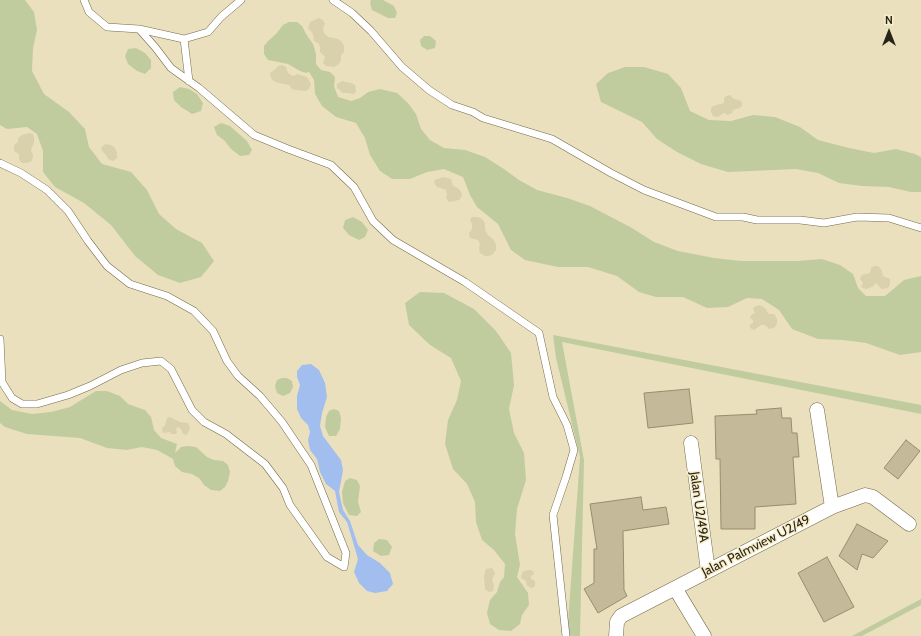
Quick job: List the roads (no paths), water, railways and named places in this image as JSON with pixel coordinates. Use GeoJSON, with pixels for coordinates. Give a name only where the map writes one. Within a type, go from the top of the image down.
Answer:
{"type":"FeatureCollection","features":[{"type":"Feature","properties":{"kind":"street"},"geometry":{"type":"LineString","coordinates":[[817,410],[832,507]]}},
{"type":"Feature","properties":{"kind":"street","name":"Jalan U2/49A"},"geometry":{"type":"LineString","coordinates":[[691,443],[708,571]]}},
{"type":"Feature","properties":{"kind":"street","name":"Jalan Palmview U2/49"},"geometry":{"type":"LineString","coordinates":[[616,636],[617,622],[621,616],[832,507],[865,495],[873,497],[909,524]]}},
{"type":"Feature","properties":{"kind":"street"},"geometry":{"type":"LineString","coordinates":[[675,588],[704,636]]}},
{"type":"Feature","properties":{"kind":"lane"},"geometry":{"type":"LineString","coordinates":[[84,0],[89,12],[107,27],[139,29],[184,39],[208,32],[241,0]]}},
{"type":"Feature","properties":{"kind":"lane"},"geometry":{"type":"LineString","coordinates":[[333,0],[352,13],[371,31],[402,67],[429,90],[452,105],[473,112],[483,118],[552,139],[644,190],[716,217],[743,216],[757,220],[800,220],[824,223],[857,217],[889,218],[921,228]]}},
{"type":"Feature","properties":{"kind":"lane"},"geometry":{"type":"LineString","coordinates":[[139,29],[171,68],[254,135],[331,165],[354,187],[373,222],[393,240],[464,282],[539,333],[553,397],[567,424],[574,450],[553,515],[566,636]]}},
{"type":"Feature","properties":{"kind":"lane"},"geometry":{"type":"LineString","coordinates":[[184,39],[189,81]]}},
{"type":"Feature","properties":{"kind":"lane"},"geometry":{"type":"LineString","coordinates":[[0,163],[21,173],[47,190],[68,211],[107,266],[130,284],[166,296],[194,311],[213,331],[227,361],[238,376],[260,396],[282,422],[311,465],[346,552],[344,567],[327,557],[290,505],[283,488],[265,464],[226,434],[204,422],[192,410],[171,369],[161,361],[142,363],[121,370],[90,386],[68,395],[37,404],[22,404],[12,398],[2,382],[0,339]]}},
{"type":"Feature","properties":{"kind":"water"},"geometry":{"type":"Polygon","coordinates":[[[311,364],[319,370],[325,383],[327,397],[320,426],[323,436],[341,460],[343,470],[339,492],[343,510],[350,521],[358,545],[367,555],[380,563],[390,573],[393,584],[387,591],[375,593],[367,591],[359,583],[354,572],[358,559],[347,522],[339,512],[335,491],[326,484],[320,472],[317,459],[310,450],[308,440],[310,432],[308,425],[301,418],[297,409],[297,396],[300,385],[297,377],[297,371],[302,365],[311,364]]]}}]}
